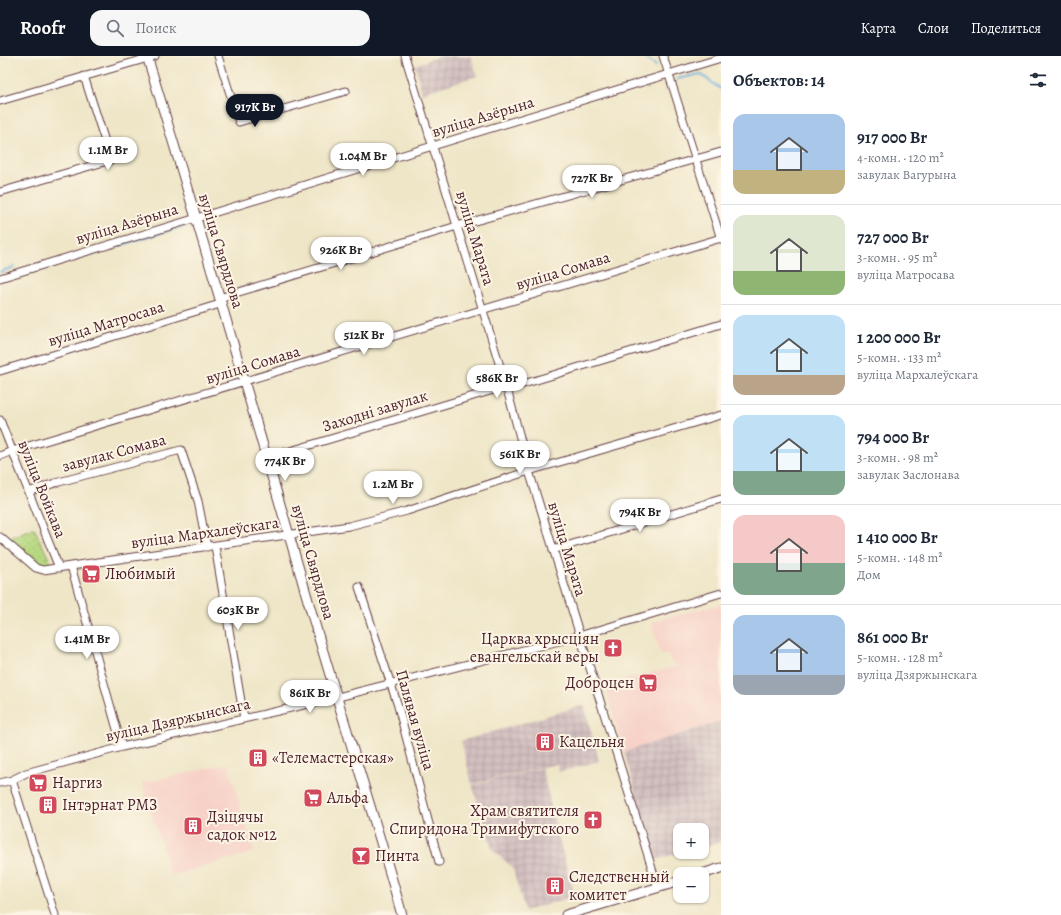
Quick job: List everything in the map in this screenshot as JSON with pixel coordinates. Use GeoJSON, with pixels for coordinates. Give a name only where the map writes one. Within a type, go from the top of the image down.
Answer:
{"type":"FeatureCollection","features":[{"type":"Feature","properties":{"kind":"main road","name":"вуліца Свярдлова"},"geometry":{"type":"LineString","coordinates":[[150,57],[219,301],[245,382],[289,536],[402,915]]}},
{"type":"Feature","properties":{"kind":"main road"},"geometry":{"type":"LineString","coordinates":[[709,872],[721,868]]}},
{"type":"Feature","properties":{"kind":"main road"},"geometry":{"type":"LineString","coordinates":[[566,915],[588,912],[673,883]]}},
{"type":"Feature","properties":{"kind":"street"},"geometry":{"type":"LineString","coordinates":[[218,56],[239,122],[346,91]]}},
{"type":"Feature","properties":{"kind":"street","name":"вуліца Марата"},"geometry":{"type":"LineString","coordinates":[[405,56],[507,389],[529,471],[579,636],[658,888]]}},
{"type":"Feature","properties":{"kind":"street"},"geometry":{"type":"LineString","coordinates":[[663,56],[721,238]]}},
{"type":"Feature","properties":{"kind":"street"},"geometry":{"type":"LineString","coordinates":[[0,101],[150,57]]}},
{"type":"Feature","properties":{"kind":"street","name":"вуліца Азёрына"},"geometry":{"type":"LineString","coordinates":[[0,278],[721,58]]}},
{"type":"Feature","properties":{"kind":"street"},"geometry":{"type":"LineString","coordinates":[[0,192],[111,160],[84,76]]}},
{"type":"Feature","properties":{"kind":"street","name":"вуліца Матросава"},"geometry":{"type":"LineString","coordinates":[[0,371],[457,226],[697,160],[721,152]]}},
{"type":"Feature","properties":{"kind":"street","name":"вуліца Сомава"},"geometry":{"type":"LineString","coordinates":[[0,456],[12,451],[721,238]]}},
{"type":"Feature","properties":{"kind":"street","name":"Заходні завулак"},"geometry":{"type":"LineString","coordinates":[[267,458],[500,388],[507,389],[721,324]]}},
{"type":"Feature","properties":{"kind":"street","name":"вуліца Мархалеўскага"},"geometry":{"type":"LineString","coordinates":[[0,537],[39,570],[289,536],[349,526],[407,511],[529,471],[721,415]]}},
{"type":"Feature","properties":{"kind":"street","name":"вуліца Войкава"},"geometry":{"type":"LineString","coordinates":[[0,420],[59,568]]}},
{"type":"Feature","properties":{"kind":"street","name":"завулак Сомава"},"geometry":{"type":"LineString","coordinates":[[28,492],[55,483],[181,450],[198,501],[207,547]]}},
{"type":"Feature","properties":{"kind":"street"},"geometry":{"type":"LineString","coordinates":[[553,550],[721,499]]}},
{"type":"Feature","properties":{"kind":"street"},"geometry":{"type":"LineString","coordinates":[[214,546],[244,719]]}},
{"type":"Feature","properties":{"kind":"street"},"geometry":{"type":"LineString","coordinates":[[71,566],[122,748]]}},
{"type":"Feature","properties":{"kind":"street","name":"Палявая вуліца"},"geometry":{"type":"LineString","coordinates":[[359,587],[391,684],[439,862]]}},
{"type":"Feature","properties":{"kind":"street","name":"вуліца Дзяржынскага"},"geometry":{"type":"LineString","coordinates":[[0,783],[12,780],[26,773],[122,748],[391,684],[579,636],[721,593]]}},
{"type":"Feature","properties":{"kind":"street"},"geometry":{"type":"LineString","coordinates":[[12,780],[55,915]]}},
{"type":"Feature","properties":{"kind":"shaded area"},"geometry":{"type":"Polygon","coordinates":[[[440,56],[471,56],[477,76],[422,93],[415,65],[440,56]]]}},
{"type":"Feature","properties":{"kind":"shaded area"},"geometry":{"type":"Polygon","coordinates":[[[721,604],[721,721],[624,752],[605,685],[678,666],[671,662],[669,655],[661,655],[651,622],[721,604]]]}},
{"type":"Feature","properties":{"kind":"shaded area"},"geometry":{"type":"Polygon","coordinates":[[[584,705],[599,761],[559,772],[557,764],[472,784],[461,741],[584,705]]]}},
{"type":"Feature","properties":{"kind":"shaded area"},"geometry":{"type":"Polygon","coordinates":[[[721,721],[721,842],[709,845],[709,823],[673,823],[673,855],[655,860],[624,752],[721,721]]]}},
{"type":"Feature","properties":{"kind":"shaded area"},"geometry":{"type":"Polygon","coordinates":[[[228,764],[254,852],[171,876],[142,783],[228,764]]]}},
{"type":"Feature","properties":{"kind":"shaded area"},"geometry":{"type":"Polygon","coordinates":[[[542,768],[557,833],[575,896],[525,911],[512,867],[493,850],[472,785],[542,768]]]}},
{"type":"Feature","properties":{"kind":"green space"},"geometry":{"type":"Polygon","coordinates":[[[34,528],[51,563],[49,567],[40,567],[6,539],[34,528]]]}},
{"type":"Feature","properties":{"kind":"waterway"},"geometry":{"type":"LineString","coordinates":[[643,56],[656,66]]}},
{"type":"Feature","properties":{"kind":"waterway"},"geometry":{"type":"LineString","coordinates":[[677,79],[700,74],[721,89]]}},
{"type":"Feature","properties":{"kind":"waterway"},"geometry":{"type":"LineString","coordinates":[[72,260],[187,225]]}},
{"type":"Feature","properties":{"kind":"waterway"},"geometry":{"type":"LineString","coordinates":[[0,272],[14,267]]}},
{"type":"Feature","properties":{"kind":"place","name":"Любимый"},"geometry":{"type":"Point","coordinates":[91,574]}},
{"type":"Feature","properties":{"kind":"place","name":"Царква хрысціян евангельскай веры"},"geometry":{"type":"Point","coordinates":[613,648]}},
{"type":"Feature","properties":{"kind":"place","name":"Доброцен"},"geometry":{"type":"Point","coordinates":[648,683]}},
{"type":"Feature","properties":{"kind":"place","name":"Кацельня"},"geometry":{"type":"Point","coordinates":[545,742]}},
{"type":"Feature","properties":{"kind":"place","name":"«Телемастерская»"},"geometry":{"type":"Point","coordinates":[258,758]}},
{"type":"Feature","properties":{"kind":"place","name":"Наргиз"},"geometry":{"type":"Point","coordinates":[38,783]}},
{"type":"Feature","properties":{"kind":"place","name":"Альфа"},"geometry":{"type":"Point","coordinates":[313,798]}},
{"type":"Feature","properties":{"kind":"place","name":"Інтэрнат РМЗ"},"geometry":{"type":"Point","coordinates":[48,805]}},
{"type":"Feature","properties":{"kind":"place","name":"Храм святителя Спиридона Тримифутского"},"geometry":{"type":"Point","coordinates":[593,820]}},
{"type":"Feature","properties":{"kind":"place","name":"Дзіцячы садок №12"},"geometry":{"type":"Point","coordinates":[193,826]}},
{"type":"Feature","properties":{"kind":"place","name":"Пинта"},"geometry":{"type":"Point","coordinates":[361,856]}},
{"type":"Feature","properties":{"kind":"place","name":"Следственный комитет"},"geometry":{"type":"Point","coordinates":[555,886]}}]}
